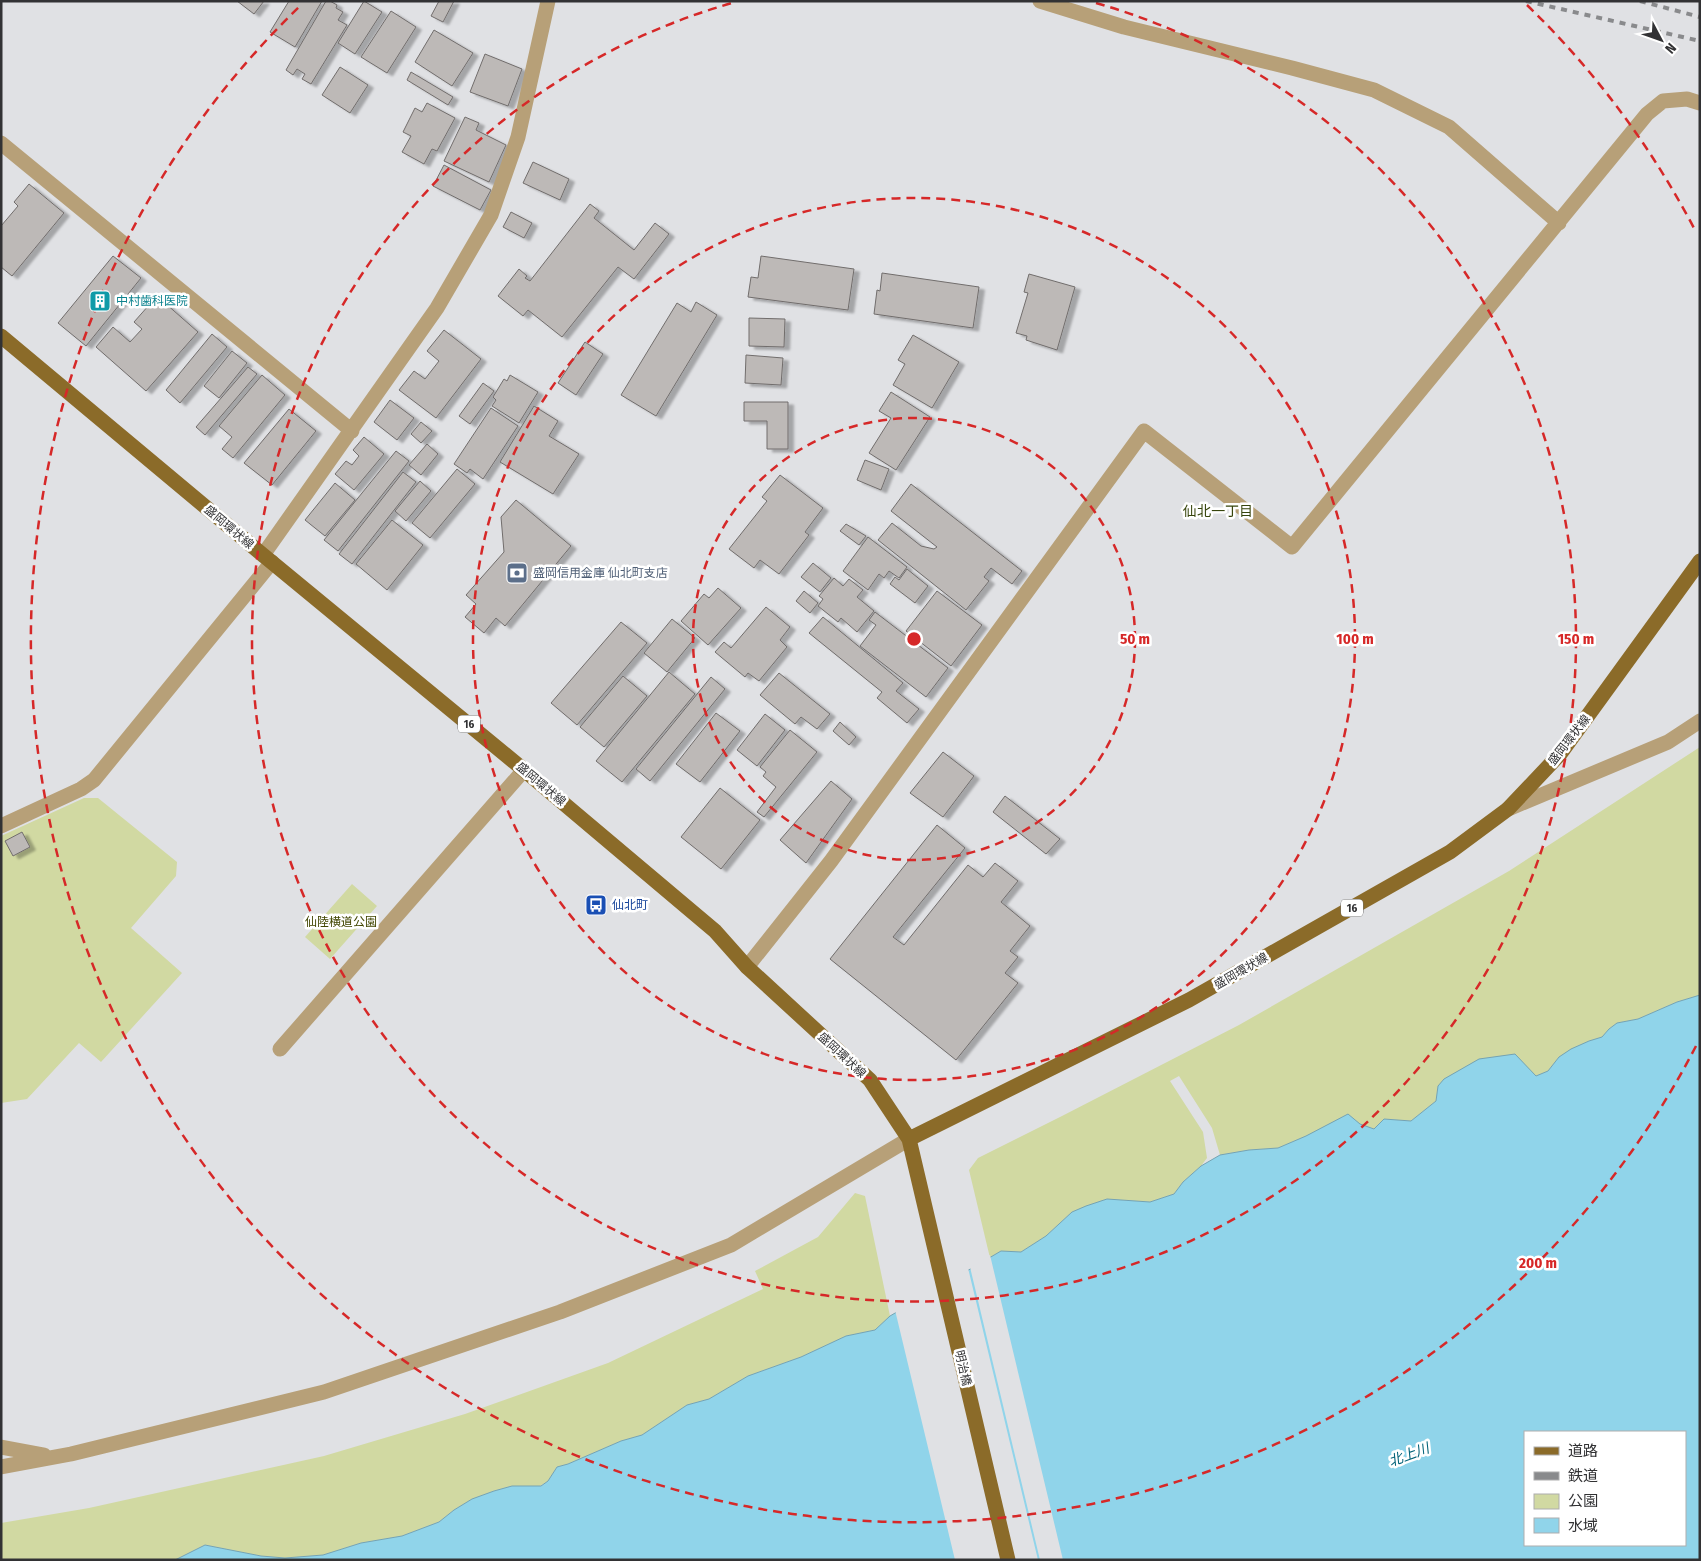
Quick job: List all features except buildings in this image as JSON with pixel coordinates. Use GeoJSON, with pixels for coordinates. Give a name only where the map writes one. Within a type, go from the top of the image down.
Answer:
{"type":"FeatureCollection","features":[{"type":"Feature","properties":{"kind":"main road","name":"盛岡環状線"},"geometry":{"type":"LineString","coordinates":[[1,336],[715,931],[747,967],[870,1080],[909,1139],[1190,1000],[1450,852],[1508,809],[1560,754],[1700,561]]}},
{"type":"Feature","properties":{"kind":"main road","name":"明治橋"},"geometry":{"type":"LineString","coordinates":[[909,1139],[1008,1560]]}},
{"type":"Feature","properties":{"kind":"street"},"geometry":{"type":"LineString","coordinates":[[1,826],[81,789],[94,780],[267,559],[437,308],[491,215],[518,137],[548,1]]}},
{"type":"Feature","properties":{"kind":"street"},"geometry":{"type":"LineString","coordinates":[[1040,1],[1124,27],[1374,90],[1449,127],[1559,223]]}},
{"type":"Feature","properties":{"kind":"street"},"geometry":{"type":"LineString","coordinates":[[747,967],[831,861],[1144,431],[1292,547],[1647,114],[1663,101],[1695,100]]}},
{"type":"Feature","properties":{"kind":"street"},"geometry":{"type":"LineString","coordinates":[[1,144],[352,431]]}},
{"type":"Feature","properties":{"kind":"street"},"geometry":{"type":"LineString","coordinates":[[1508,809],[1668,742],[1700,721]]}},
{"type":"Feature","properties":{"kind":"street"},"geometry":{"type":"LineString","coordinates":[[280,1049],[524,770]]}},
{"type":"Feature","properties":{"kind":"street"},"geometry":{"type":"LineString","coordinates":[[1,1467],[71,1454],[324,1392],[560,1312],[730,1245],[909,1139]]}},
{"type":"Feature","properties":{"kind":"street"},"geometry":{"type":"LineString","coordinates":[[1,1447],[54,1457]]}},
{"type":"Feature","properties":{"kind":"green space"},"geometry":{"type":"Polygon","coordinates":[[[1700,747],[1700,995],[1677,1002],[1638,1019],[1617,1023],[1602,1037],[1589,1041],[1559,1057],[1548,1071],[1536,1076],[1438,1086],[1436,1101],[1411,1121],[1384,1119],[1374,1129],[1360,1124],[1306,1136],[1278,1148],[1220,1155],[1212,1128],[1179,1076],[1170,1081],[1203,1132],[1207,1158],[1174,1194],[1150,1202],[1107,1199],[1072,1212],[1046,1236],[1021,1252],[1001,1251],[990,1258],[969,1170],[978,1158],[1239,1025],[1509,871],[1700,747]]]}},
{"type":"Feature","properties":{"kind":"green space"},"geometry":{"type":"Polygon","coordinates":[[[84,798],[98,798],[177,862],[176,876],[131,928],[182,973],[101,1062],[79,1043],[27,1099],[1,1103],[1,836],[84,798]]]}},
{"type":"Feature","properties":{"kind":"green space","name":"仙陸横道公園"},"geometry":{"type":"Polygon","coordinates":[[[352,884],[377,906],[330,959],[305,937],[352,884]]]}},
{"type":"Feature","properties":{"kind":"green space"},"geometry":{"type":"Polygon","coordinates":[[[855,1193],[865,1196],[890,1316],[875,1330],[846,1336],[801,1357],[748,1376],[709,1399],[687,1405],[642,1435],[621,1441],[557,1467],[548,1481],[540,1486],[512,1486],[494,1491],[472,1499],[439,1522],[402,1536],[361,1543],[323,1555],[285,1558],[261,1556],[205,1545],[175,1560],[1,1560],[1,1523],[89,1508],[324,1456],[465,1414],[608,1363],[763,1289],[755,1271],[818,1237],[855,1193]]]}},
{"type":"Feature","properties":{"kind":"water","name":"北上川"},"geometry":{"type":"Polygon","coordinates":[[[1700,995],[1700,1560],[175,1560],[205,1545],[261,1556],[285,1558],[323,1555],[361,1543],[402,1536],[439,1522],[472,1499],[494,1491],[512,1486],[541,1486],[548,1481],[557,1467],[621,1441],[642,1435],[687,1405],[709,1399],[748,1376],[801,1357],[846,1336],[875,1330],[890,1316],[1001,1251],[1021,1252],[1046,1236],[1072,1212],[1086,1206],[1107,1199],[1150,1202],[1174,1194],[1183,1182],[1201,1166],[1220,1155],[1278,1148],[1348,1114],[1360,1124],[1374,1129],[1384,1119],[1411,1121],[1436,1101],[1438,1086],[1444,1079],[1479,1059],[1515,1054],[1536,1076],[1548,1071],[1559,1057],[1571,1049],[1602,1037],[1617,1023],[1638,1019],[1677,1002],[1700,995]]]}},
{"type":"Feature","properties":{"kind":"pier"},"geometry":{"type":"Polygon","coordinates":[[[990,1255],[1063,1560],[1040,1560],[970,1267],[990,1255]]]}},
{"type":"Feature","properties":{"kind":"pier"},"geometry":{"type":"Polygon","coordinates":[[[968,1268],[1038,1560],[955,1560],[895,1310],[968,1268]]]}},
{"type":"Feature","properties":{"kind":"railway"},"geometry":{"type":"LineString","coordinates":[[1526,1],[1700,41]]}},
{"type":"Feature","properties":{"kind":"railway"},"geometry":{"type":"LineString","coordinates":[[1640,1],[1700,17]]}},
{"type":"Feature","properties":{"kind":"place","name":"中村歯科医院"},"geometry":{"type":"Point","coordinates":[100,301]}},
{"type":"Feature","properties":{"kind":"place","name":"盛岡信用金庫 仙北町支店"},"geometry":{"type":"Point","coordinates":[517,573]}},
{"type":"Feature","properties":{"kind":"place","name":"仙北町"},"geometry":{"type":"Point","coordinates":[596,905]}},
{"type":"Feature","properties":{"kind":"district","name":"仙北一丁目"},"geometry":{"type":"Point","coordinates":[1218,511]}}]}
